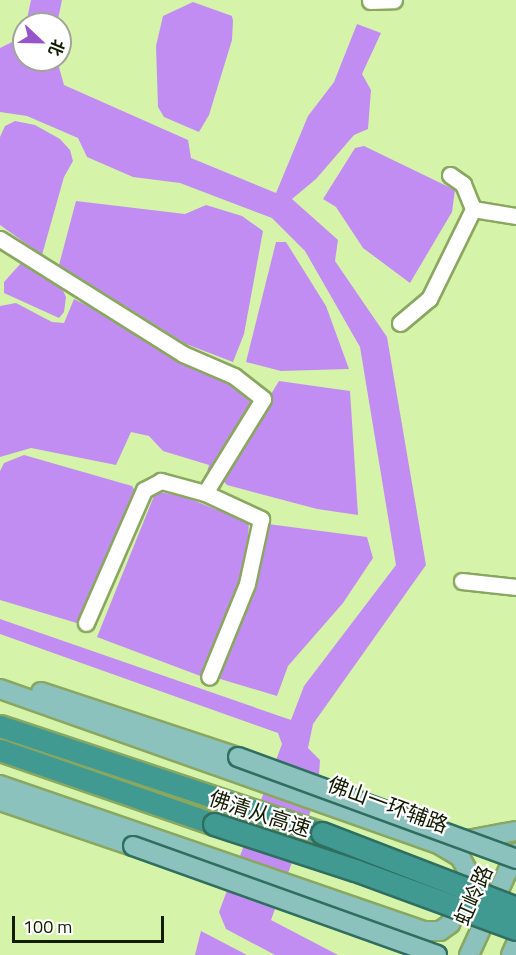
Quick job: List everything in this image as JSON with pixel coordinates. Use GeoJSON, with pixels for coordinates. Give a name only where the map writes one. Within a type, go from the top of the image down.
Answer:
{"type":"FeatureCollection","features":[{"type":"Feature","properties":{"kind":"highway","name":"佛清从高速"},"geometry":{"type":"LineString","coordinates":[[0,726],[322,833],[516,908]]}},
{"type":"Feature","properties":{"kind":"highway","name":"佛清从高速"},"geometry":{"type":"LineString","coordinates":[[0,750],[355,870],[516,929]]}},
{"type":"Feature","properties":{"kind":"main road","name":"佛山一环辅路"},"geometry":{"type":"LineString","coordinates":[[0,682],[41,692],[238,757],[516,859]]}},
{"type":"Feature","properties":{"kind":"main road","name":"佛山一环辅路"},"geometry":{"type":"LineString","coordinates":[[0,689],[440,845],[460,857],[470,874],[450,924],[440,931],[424,931],[392,922],[290,883],[0,785]]}},
{"type":"Feature","properties":{"kind":"main road"},"geometry":{"type":"LineString","coordinates":[[0,801],[437,955]]}},
{"type":"Feature","properties":{"kind":"main road"},"geometry":{"type":"LineString","coordinates":[[440,845],[516,831]]}},
{"type":"Feature","properties":{"kind":"main road","name":"虹岭路"},"geometry":{"type":"LineString","coordinates":[[469,955],[516,853]]}},
{"type":"Feature","properties":{"kind":"main road"},"geometry":{"type":"LineString","coordinates":[[392,922],[411,937],[420,955]]}},
{"type":"Feature","properties":{"kind":"main road"},"geometry":{"type":"LineString","coordinates":[[511,955],[516,944]]}},
{"type":"Feature","properties":{"kind":"street"},"geometry":{"type":"LineString","coordinates":[[370,1],[394,0]]}},
{"type":"Feature","properties":{"kind":"street"},"geometry":{"type":"LineString","coordinates":[[399,323],[429,299],[473,209],[463,184],[450,175]]}},
{"type":"Feature","properties":{"kind":"street"},"geometry":{"type":"LineString","coordinates":[[473,209],[516,216]]}},
{"type":"Feature","properties":{"kind":"street"},"geometry":{"type":"LineString","coordinates":[[0,239],[183,354],[234,376],[263,399],[205,493]]}},
{"type":"Feature","properties":{"kind":"street"},"geometry":{"type":"LineString","coordinates":[[86,623],[144,490],[161,481],[205,493],[261,519],[247,584],[208,677]]}},
{"type":"Feature","properties":{"kind":"street"},"geometry":{"type":"LineString","coordinates":[[462,581],[516,587]]}},
{"type":"Feature","properties":{"kind":"shaded area"},"geometry":{"type":"Polygon","coordinates":[[[31,0],[62,0],[60,12],[28,12],[31,0]]]}},
{"type":"Feature","properties":{"kind":"shaded area"},"geometry":{"type":"Polygon","coordinates":[[[193,2],[232,16],[233,21],[232,40],[209,115],[199,132],[164,117],[158,107],[156,46],[163,16],[193,2]]]}},
{"type":"Feature","properties":{"kind":"shaded area"},"geometry":{"type":"Polygon","coordinates":[[[357,24],[381,33],[362,74],[371,90],[368,129],[354,135],[316,179],[292,199],[338,240],[335,261],[387,337],[426,565],[313,724],[308,748],[320,760],[318,791],[271,920],[338,955],[275,955],[226,929],[219,912],[282,744],[278,733],[0,634],[0,619],[291,720],[304,686],[396,565],[360,347],[305,251],[272,218],[180,183],[133,177],[87,157],[78,138],[27,116],[0,112],[0,48],[12,42],[12,72],[60,72],[64,85],[188,140],[191,158],[276,193],[308,116],[334,82],[357,24]]]}},
{"type":"Feature","properties":{"kind":"shaded area"},"geometry":{"type":"Polygon","coordinates":[[[15,121],[35,125],[60,139],[70,150],[73,161],[64,177],[42,255],[0,225],[0,137],[5,126],[15,121]]]}},
{"type":"Feature","properties":{"kind":"shaded area"},"geometry":{"type":"Polygon","coordinates":[[[364,146],[455,190],[452,212],[410,283],[363,248],[336,207],[323,199],[355,148],[364,146]]]}},
{"type":"Feature","properties":{"kind":"shaded area"},"geometry":{"type":"Polygon","coordinates":[[[76,201],[185,214],[206,205],[242,216],[263,231],[244,334],[233,362],[186,344],[59,265],[76,201]]]}},
{"type":"Feature","properties":{"kind":"shaded area"},"geometry":{"type":"Polygon","coordinates":[[[276,242],[286,242],[326,306],[349,369],[281,371],[246,362],[276,242]]]}},
{"type":"Feature","properties":{"kind":"shaded area"},"geometry":{"type":"Polygon","coordinates":[[[22,262],[61,286],[66,297],[64,312],[59,318],[4,293],[4,282],[22,262]]]}},
{"type":"Feature","properties":{"kind":"shaded area"},"geometry":{"type":"Polygon","coordinates":[[[74,299],[238,382],[257,398],[256,409],[231,434],[212,472],[206,476],[209,465],[163,451],[149,436],[131,432],[116,465],[31,448],[0,457],[0,306],[16,303],[52,322],[64,323],[74,299]]]}},
{"type":"Feature","properties":{"kind":"shaded area"},"geometry":{"type":"Polygon","coordinates":[[[279,381],[350,391],[358,515],[317,509],[227,485],[220,477],[279,381]]]}},
{"type":"Feature","properties":{"kind":"shaded area"},"geometry":{"type":"Polygon","coordinates":[[[24,455],[132,486],[137,494],[80,624],[0,600],[0,471],[4,463],[24,455]]]}},
{"type":"Feature","properties":{"kind":"shaded area"},"geometry":{"type":"Polygon","coordinates":[[[156,491],[188,498],[249,523],[246,565],[203,677],[97,637],[156,491]]]}},
{"type":"Feature","properties":{"kind":"shaded area"},"geometry":{"type":"Polygon","coordinates":[[[268,524],[367,537],[373,558],[343,603],[288,666],[277,696],[217,678],[254,586],[268,524]]]}},
{"type":"Feature","properties":{"kind":"shaded area"},"geometry":{"type":"Polygon","coordinates":[[[201,931],[247,955],[195,955],[201,931]]]}}]}
